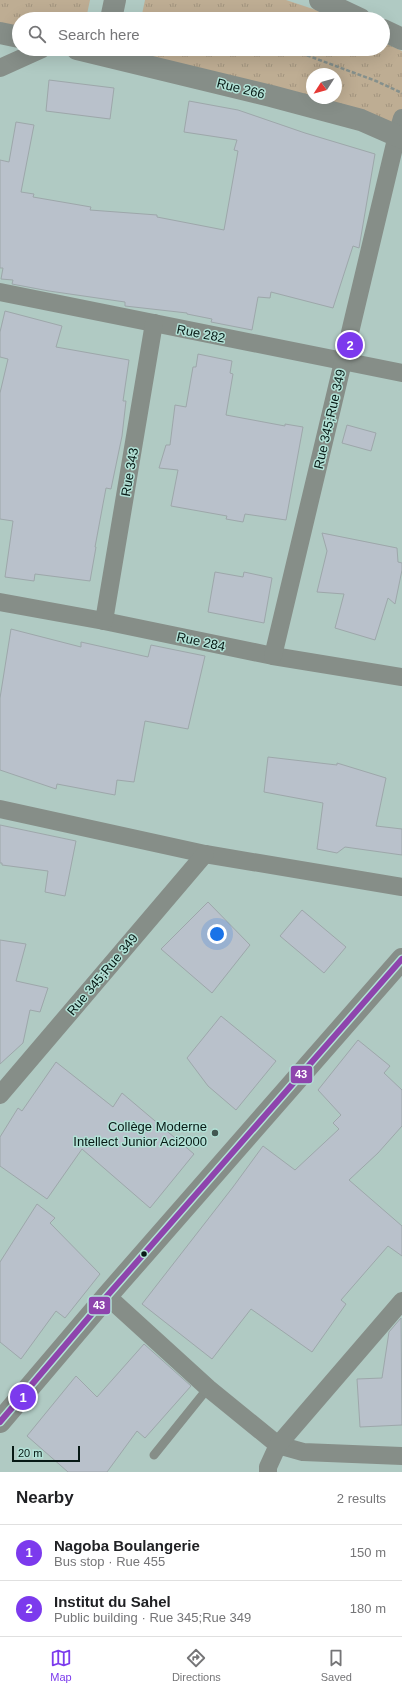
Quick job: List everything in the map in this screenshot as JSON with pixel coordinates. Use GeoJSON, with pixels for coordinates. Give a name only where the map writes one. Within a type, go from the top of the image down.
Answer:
{"type":"FeatureCollection","features":[{"type":"Feature","properties":{"kind":"street"},"geometry":{"type":"LineString","coordinates":[[112,12],[115,0]]}},
{"type":"Feature","properties":{"kind":"street"},"geometry":{"type":"LineString","coordinates":[[320,0],[345,12]]}},
{"type":"Feature","properties":{"kind":"street"},"geometry":{"type":"LineString","coordinates":[[0,33],[12,36]]}},
{"type":"Feature","properties":{"kind":"street"},"geometry":{"type":"LineString","coordinates":[[390,34],[402,40]]}},
{"type":"Feature","properties":{"kind":"street"},"geometry":{"type":"LineString","coordinates":[[0,68],[27,56]]}},
{"type":"Feature","properties":{"kind":"street","name":"Rue 266"},"geometry":{"type":"LineString","coordinates":[[120,56],[400,130]]}},
{"type":"Feature","properties":{"kind":"street","name":"Rue 345;Rue 349"},"geometry":{"type":"LineString","coordinates":[[273,656],[400,130]]}},
{"type":"Feature","properties":{"kind":"street","name":"Rue 282"},"geometry":{"type":"LineString","coordinates":[[0,292],[402,373]]}},
{"type":"Feature","properties":{"kind":"street","name":"Rue 343"},"geometry":{"type":"LineString","coordinates":[[104,621],[154,323]]}},
{"type":"Feature","properties":{"kind":"street","name":"Rue 284"},"geometry":{"type":"LineString","coordinates":[[0,602],[104,621],[273,656],[402,677]]}},
{"type":"Feature","properties":{"kind":"street"},"geometry":{"type":"LineString","coordinates":[[0,809],[205,854],[402,887]]}},
{"type":"Feature","properties":{"kind":"street","name":"Rue 345;Rue 349"},"geometry":{"type":"LineString","coordinates":[[0,1094],[205,854]]}},
{"type":"Feature","properties":{"kind":"street"},"geometry":{"type":"LineString","coordinates":[[0,1422],[107,1296],[402,959]]}},
{"type":"Feature","properties":{"kind":"street"},"geometry":{"type":"LineString","coordinates":[[107,1296],[208,1388],[278,1445],[303,1452],[402,1456]]}},
{"type":"Feature","properties":{"kind":"street"},"geometry":{"type":"LineString","coordinates":[[268,1472],[268,1467],[278,1445],[402,1301]]}},
{"type":"Feature","properties":{"kind":"lane"},"geometry":{"type":"LineString","coordinates":[[154,1455],[208,1388]]}},
{"type":"Feature","properties":{"kind":"path"},"geometry":{"type":"LineString","coordinates":[[309,56],[376,81],[402,93]]}},
{"type":"Feature","properties":{"kind":"green space"},"geometry":{"type":"Polygon","coordinates":[[[0,0],[90,0],[87,12],[12,12],[12,26],[0,23],[0,0]]]}},
{"type":"Feature","properties":{"kind":"green space"},"geometry":{"type":"Polygon","coordinates":[[[145,0],[286,0],[320,12],[142,12],[145,0]]]}},
{"type":"Feature","properties":{"kind":"green space"},"geometry":{"type":"Polygon","coordinates":[[[390,45],[402,51],[402,135],[143,62],[138,56],[390,56],[390,45]]]}},
{"type":"Feature","properties":{"kind":"building"},"geometry":{"type":"Polygon","coordinates":[[[49,80],[114,88],[110,119],[46,111],[49,80]]]}},
{"type":"Feature","properties":{"kind":"building"},"geometry":{"type":"Polygon","coordinates":[[[189,101],[238,110],[305,133],[375,154],[359,248],[353,246],[333,308],[271,292],[270,298],[258,297],[252,330],[211,322],[212,319],[187,313],[125,306],[125,302],[49,291],[12,284],[13,280],[1,279],[3,268],[0,268],[0,160],[9,162],[16,122],[34,125],[21,192],[34,194],[33,197],[91,207],[90,210],[157,215],[157,217],[224,230],[238,151],[234,150],[237,140],[184,132],[189,101]]]}},
{"type":"Feature","properties":{"kind":"building"},"geometry":{"type":"Polygon","coordinates":[[[5,311],[62,326],[56,347],[129,360],[123,401],[126,401],[122,436],[111,489],[106,488],[90,581],[35,574],[34,581],[5,577],[13,521],[0,519],[0,393],[8,359],[0,357],[0,332],[5,311]]]}},
{"type":"Feature","properties":{"kind":"building"},"geometry":{"type":"Polygon","coordinates":[[[198,354],[232,361],[230,373],[233,374],[226,415],[285,426],[285,424],[303,427],[286,520],[245,514],[243,522],[226,519],[227,516],[171,506],[178,470],[159,468],[166,445],[170,445],[175,405],[186,407],[193,367],[196,367],[198,354]]]}},
{"type":"Feature","properties":{"kind":"building"},"geometry":{"type":"Polygon","coordinates":[[[347,425],[376,433],[371,451],[342,443],[347,425]]]}},
{"type":"Feature","properties":{"kind":"building"},"geometry":{"type":"Polygon","coordinates":[[[322,533],[397,548],[398,562],[402,563],[402,570],[395,604],[388,598],[375,640],[335,628],[344,594],[317,592],[327,551],[322,533]]]}},
{"type":"Feature","properties":{"kind":"building"},"geometry":{"type":"Polygon","coordinates":[[[215,572],[243,577],[244,572],[272,578],[264,623],[208,612],[215,572]]]}},
{"type":"Feature","properties":{"kind":"building"},"geometry":{"type":"Polygon","coordinates":[[[11,629],[81,647],[81,642],[148,657],[151,645],[205,656],[188,729],[145,721],[134,782],[117,780],[115,795],[57,784],[56,789],[0,770],[0,698],[11,629]]]}},
{"type":"Feature","properties":{"kind":"building"},"geometry":{"type":"Polygon","coordinates":[[[268,757],[337,765],[337,763],[386,778],[376,826],[402,829],[402,855],[345,847],[337,853],[317,849],[323,803],[264,792],[268,757]]]}},
{"type":"Feature","properties":{"kind":"building"},"geometry":{"type":"Polygon","coordinates":[[[0,825],[76,841],[65,896],[45,892],[48,871],[2,865],[2,863],[0,863],[0,825]]]}},
{"type":"Feature","properties":{"kind":"building"},"geometry":{"type":"Polygon","coordinates":[[[208,902],[250,945],[212,993],[161,949],[208,902]]]}},
{"type":"Feature","properties":{"kind":"building"},"geometry":{"type":"Polygon","coordinates":[[[302,910],[346,947],[324,973],[280,936],[302,910]]]}},
{"type":"Feature","properties":{"kind":"building"},"geometry":{"type":"Polygon","coordinates":[[[0,940],[26,944],[16,981],[48,988],[40,1012],[30,1010],[23,1043],[0,1064],[0,940]]]}},
{"type":"Feature","properties":{"kind":"building"},"geometry":{"type":"Polygon","coordinates":[[[221,1016],[276,1061],[236,1110],[208,1086],[187,1058],[221,1016]]]}},
{"type":"Feature","properties":{"kind":"building"},"geometry":{"type":"Polygon","coordinates":[[[358,1040],[390,1066],[384,1073],[402,1090],[402,1126],[378,1153],[349,1180],[402,1226],[402,1256],[388,1246],[341,1300],[346,1304],[312,1352],[251,1309],[212,1359],[142,1304],[263,1146],[295,1170],[339,1129],[333,1123],[341,1115],[318,1090],[358,1040]]]}},
{"type":"Feature","properties":{"kind":"building"},"geometry":{"type":"Polygon","coordinates":[[[56,1062],[113,1107],[122,1093],[194,1154],[150,1208],[82,1149],[47,1199],[0,1166],[0,1137],[18,1108],[22,1111],[56,1062]]]}},
{"type":"Feature","properties":{"kind":"building"},"geometry":{"type":"Polygon","coordinates":[[[37,1204],[55,1218],[50,1223],[100,1274],[65,1318],[56,1311],[21,1359],[0,1342],[0,1262],[37,1204]]]}},
{"type":"Feature","properties":{"kind":"building"},"geometry":{"type":"Polygon","coordinates":[[[401,1318],[402,1425],[360,1427],[357,1379],[382,1378],[389,1332],[401,1318]]]}},
{"type":"Feature","properties":{"kind":"building"},"geometry":{"type":"Polygon","coordinates":[[[144,1344],[191,1386],[145,1438],[137,1431],[107,1472],[68,1472],[27,1436],[76,1376],[97,1397],[144,1344]]]}},
{"type":"Feature","properties":{"kind":"transit line","name":"43"},"geometry":{"type":"LineString","coordinates":[[0,1422],[107,1296],[402,959]]}},
{"type":"Feature","properties":{"kind":"place","name":"Institut du Sahel"},"geometry":{"type":"Point","coordinates":[350,345]}},
{"type":"Feature","properties":{"kind":"place","name":"Collège Moderne Intellect Junior Aci2000"},"geometry":{"type":"Point","coordinates":[215,1133]}},
{"type":"Feature","properties":{"kind":"place","name":"Nagoba Boulangerie"},"geometry":{"type":"Point","coordinates":[23,1397]}}]}
